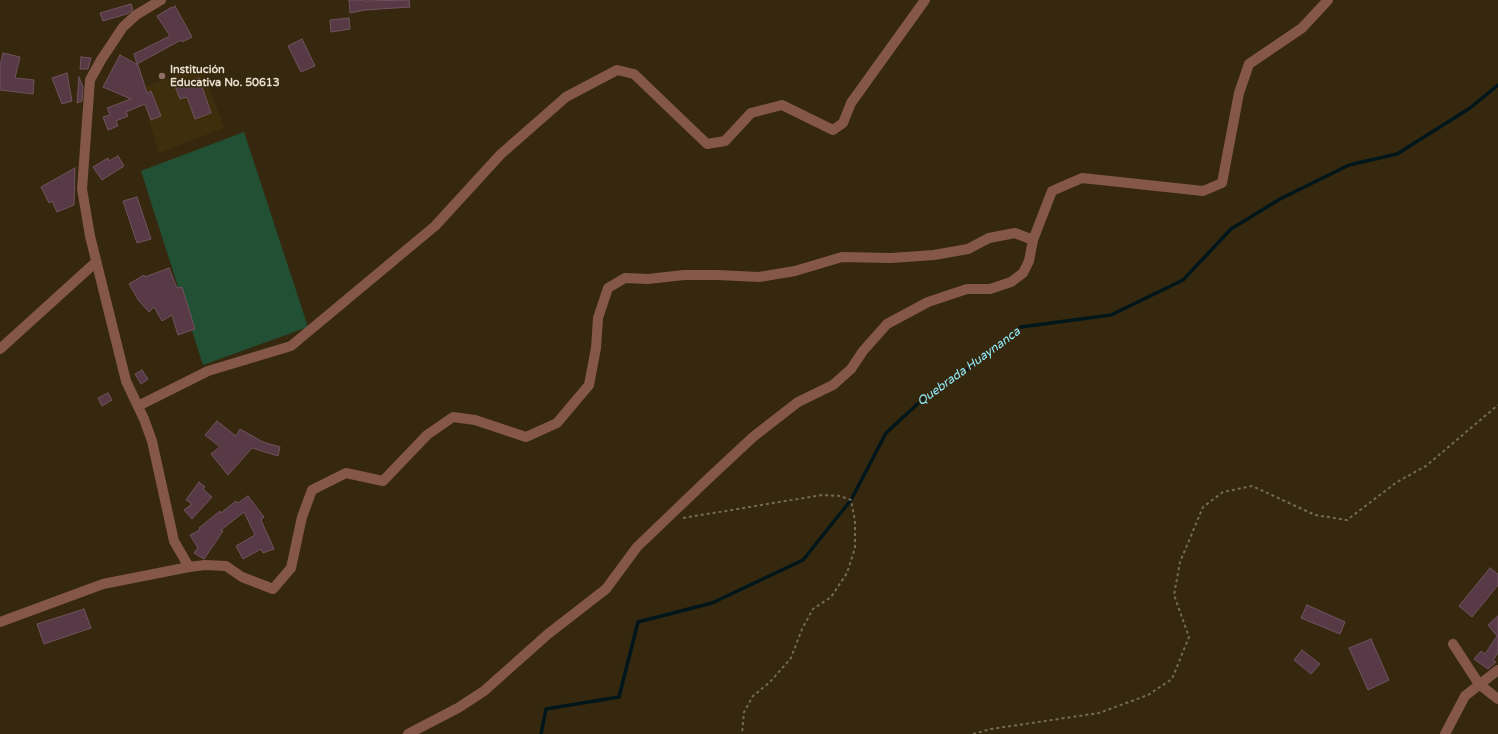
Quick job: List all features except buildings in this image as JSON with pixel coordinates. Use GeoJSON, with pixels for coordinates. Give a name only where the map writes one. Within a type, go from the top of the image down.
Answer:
{"type":"FeatureCollection","features":[{"type":"Feature","properties":{"kind":"street"},"geometry":{"type":"LineString","coordinates":[[161,0],[136,15],[123,27],[101,60],[90,80],[82,189],[90,236],[126,381],[138,406],[152,442],[174,541],[189,567]]}},
{"type":"Feature","properties":{"kind":"street"},"geometry":{"type":"LineString","coordinates":[[138,406],[208,371],[291,346],[435,226],[501,154],[566,97],[617,70],[634,74],[707,144],[725,141],[751,113],[782,105],[832,130],[843,123],[851,103],[925,0]]}},
{"type":"Feature","properties":{"kind":"street"},"geometry":{"type":"LineString","coordinates":[[408,734],[458,708],[484,691],[548,634],[606,589],[637,547],[753,437],[798,402],[833,385],[851,369],[863,351],[887,324],[935,300],[967,289],[990,288],[1011,282],[1023,273],[1028,261],[1033,240],[1052,191],[1082,178],[1203,191],[1222,183],[1239,93],[1249,64],[1302,28],[1328,0]]}},
{"type":"Feature","properties":{"kind":"street"},"geometry":{"type":"LineString","coordinates":[[0,622],[103,584],[205,565],[226,566],[242,577],[274,589],[291,568],[302,517],[312,490],[346,473],[382,481],[427,435],[453,417],[475,420],[526,437],[557,423],[589,385],[596,348],[598,318],[608,288],[625,278],[684,275],[759,277],[795,271],[842,257],[891,258],[934,255],[968,248],[989,238],[1015,233],[1033,240]]}},
{"type":"Feature","properties":{"kind":"street"},"geometry":{"type":"LineString","coordinates":[[0,349],[96,262]]}},
{"type":"Feature","properties":{"kind":"street"},"geometry":{"type":"LineString","coordinates":[[1453,644],[1479,684],[1498,699]]}},
{"type":"Feature","properties":{"kind":"street"},"geometry":{"type":"LineString","coordinates":[[1445,734],[1465,696],[1498,670]]}},
{"type":"Feature","properties":{"kind":"path"},"geometry":{"type":"LineString","coordinates":[[973,734],[991,729],[1099,713],[1148,695],[1172,679],[1189,637],[1174,595],[1180,562],[1203,507],[1223,492],[1252,486],[1314,515],[1347,520],[1396,482],[1426,466],[1498,405]]}},
{"type":"Feature","properties":{"kind":"path"},"geometry":{"type":"LineString","coordinates":[[664,521],[822,495],[840,496],[851,500],[855,521],[855,548],[847,573],[830,597],[813,609],[802,629],[791,658],[770,682],[753,696],[744,712],[742,734]]}},
{"type":"Feature","properties":{"kind":"shaded area"},"geometry":{"type":"Polygon","coordinates":[[[201,65],[224,128],[159,153],[149,119],[138,90],[201,65]]]}},
{"type":"Feature","properties":{"kind":"green space"},"geometry":{"type":"Polygon","coordinates":[[[244,132],[308,327],[203,365],[141,171],[244,132]]]}},
{"type":"Feature","properties":{"kind":"waterway","name":"Quebrada Huaynanca"},"geometry":{"type":"LineString","coordinates":[[541,734],[546,709],[619,697],[638,622],[712,603],[803,560],[851,500],[886,433],[924,398],[964,372],[1021,327],[1111,315],[1183,280],[1231,229],[1280,199],[1349,165],[1397,154],[1470,108],[1498,85]]}},
{"type":"Feature","properties":{"kind":"place","name":"Institución Educativa No. 50613"},"geometry":{"type":"Point","coordinates":[162,76]}}]}
